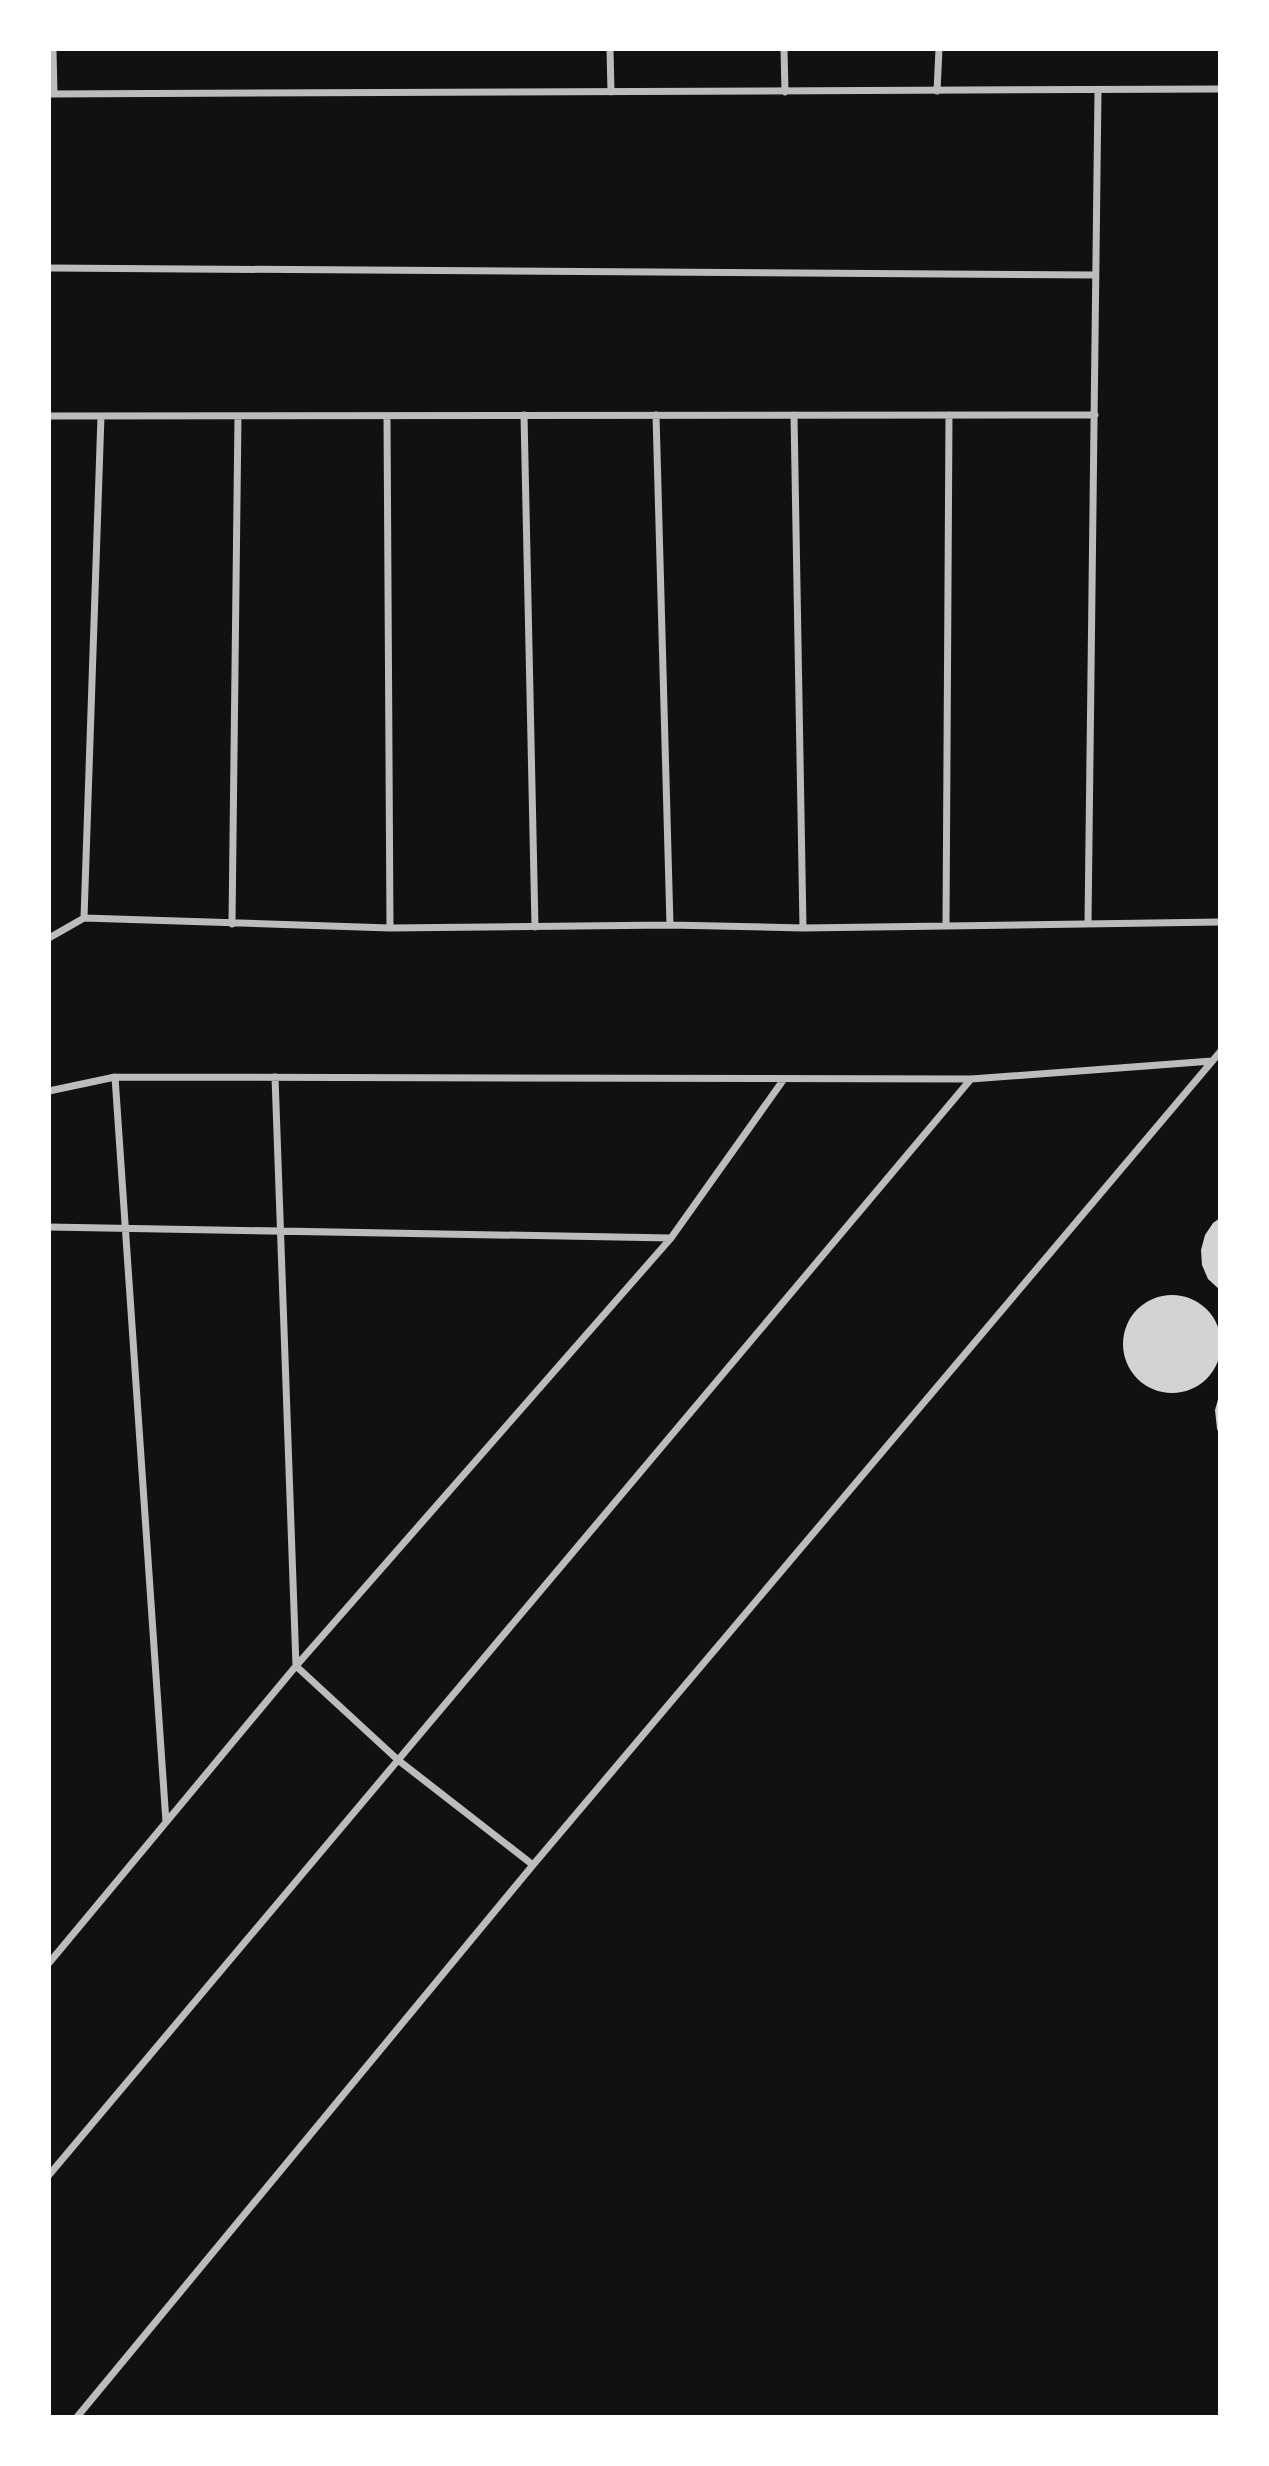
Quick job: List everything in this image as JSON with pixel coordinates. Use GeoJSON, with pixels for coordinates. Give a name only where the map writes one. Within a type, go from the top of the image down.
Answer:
{"type":"FeatureCollection","features":[{"type":"Feature","properties":{"kind":"street"},"geometry":{"type":"LineString","coordinates":[[54,49],[52,94],[1220,89]]}},
{"type":"Feature","properties":{"kind":"street"},"geometry":{"type":"LineString","coordinates":[[610,49],[611,92]]}},
{"type":"Feature","properties":{"kind":"street"},"geometry":{"type":"LineString","coordinates":[[784,49],[785,92]]}},
{"type":"Feature","properties":{"kind":"street"},"geometry":{"type":"LineString","coordinates":[[937,91],[939,49]]}},
{"type":"Feature","properties":{"kind":"street"},"geometry":{"type":"LineString","coordinates":[[1088,923],[1098,91]]}},
{"type":"Feature","properties":{"kind":"street"},"geometry":{"type":"LineString","coordinates":[[49,268],[1095,275]]}},
{"type":"Feature","properties":{"kind":"street"},"geometry":{"type":"LineString","coordinates":[[524,415],[535,927]]}},
{"type":"Feature","properties":{"kind":"street"},"geometry":{"type":"LineString","coordinates":[[656,415],[670,925]]}},
{"type":"Feature","properties":{"kind":"street"},"geometry":{"type":"LineString","coordinates":[[794,415],[803,928]]}},
{"type":"Feature","properties":{"kind":"street"},"geometry":{"type":"LineString","coordinates":[[946,925],[948,415]]}},
{"type":"Feature","properties":{"kind":"street"},"geometry":{"type":"LineString","coordinates":[[49,416],[1095,415]]}},
{"type":"Feature","properties":{"kind":"street"},"geometry":{"type":"LineString","coordinates":[[84,918],[101,416]]}},
{"type":"Feature","properties":{"kind":"street"},"geometry":{"type":"LineString","coordinates":[[232,924],[238,416]]}},
{"type":"Feature","properties":{"kind":"street"},"geometry":{"type":"LineString","coordinates":[[387,416],[390,928]]}},
{"type":"Feature","properties":{"kind":"street"},"geometry":{"type":"LineString","coordinates":[[49,938],[84,918],[390,928],[670,925],[803,928],[1220,922]]}},
{"type":"Feature","properties":{"kind":"street"},"geometry":{"type":"LineString","coordinates":[[77,2417],[533,1865],[1220,1052]]}},
{"type":"Feature","properties":{"kind":"street"},"geometry":{"type":"LineString","coordinates":[[49,1091],[115,1077],[971,1079],[1212,1061]]}},
{"type":"Feature","properties":{"kind":"street"},"geometry":{"type":"LineString","coordinates":[[115,1077],[166,1822]]}},
{"type":"Feature","properties":{"kind":"street"},"geometry":{"type":"LineString","coordinates":[[275,1077],[296,1666],[398,1760],[533,1865]]}},
{"type":"Feature","properties":{"kind":"street"},"geometry":{"type":"LineString","coordinates":[[49,1963],[296,1666],[671,1238],[784,1079]]}},
{"type":"Feature","properties":{"kind":"street"},"geometry":{"type":"LineString","coordinates":[[49,2175],[971,1079]]}},
{"type":"Feature","properties":{"kind":"street"},"geometry":{"type":"LineString","coordinates":[[49,1227],[671,1238]]}},
{"type":"Feature","properties":{"kind":"building"},"geometry":{"type":"Polygon","coordinates":[[[1220,1218],[1220,1290],[1208,1279],[1202,1265],[1201,1250],[1205,1235],[1220,1218]]]}},
{"type":"Feature","properties":{"kind":"building"},"geometry":{"type":"Polygon","coordinates":[[[1172,1295],[1191,1299],[1207,1309],[1217,1325],[1221,1344],[1217,1363],[1207,1379],[1191,1389],[1172,1393],[1153,1389],[1137,1379],[1127,1363],[1123,1344],[1127,1325],[1137,1309],[1153,1299],[1172,1295]]]}},
{"type":"Feature","properties":{"kind":"building"},"geometry":{"type":"Polygon","coordinates":[[[1220,1396],[1220,1435],[1215,1410],[1220,1396]]]}}]}
